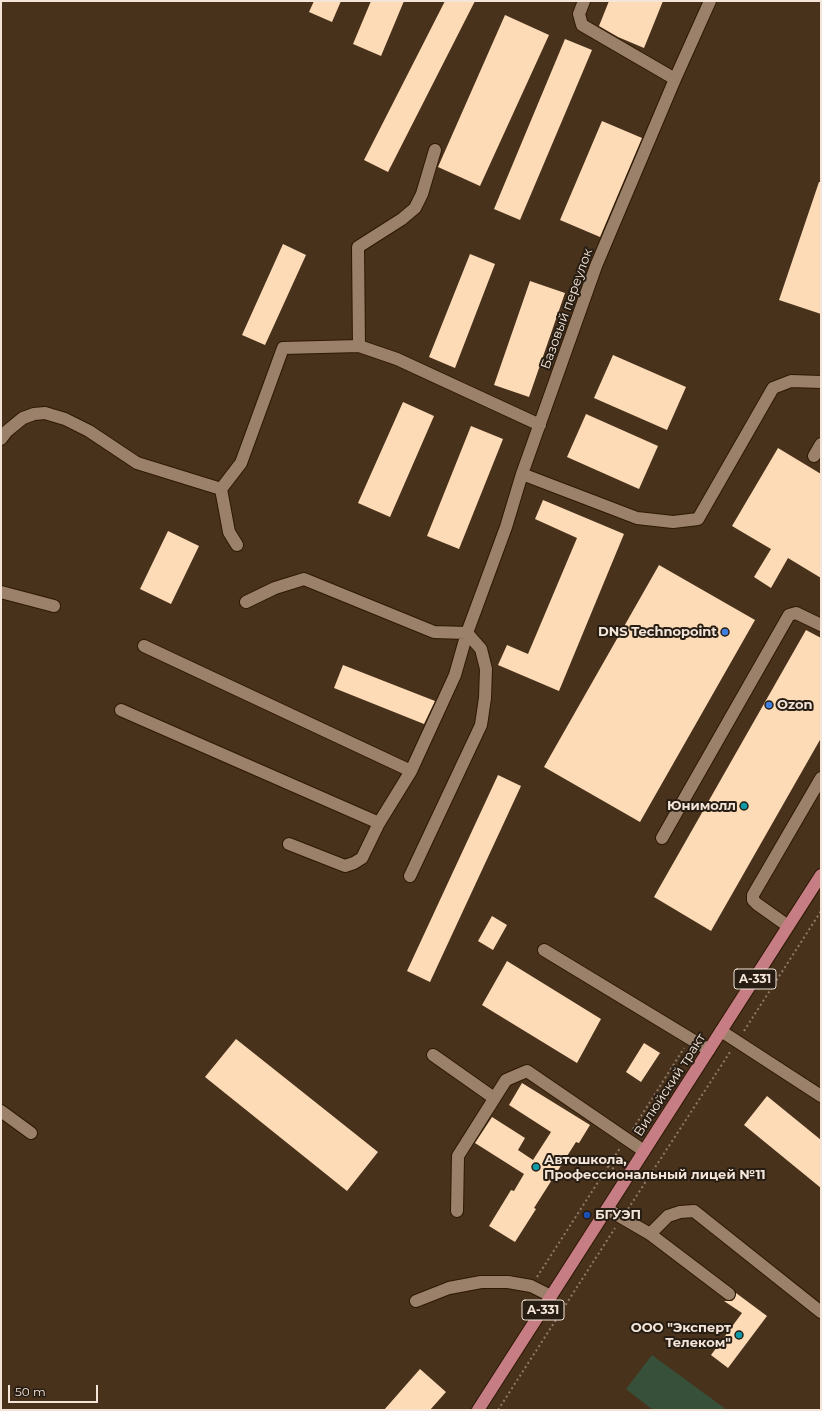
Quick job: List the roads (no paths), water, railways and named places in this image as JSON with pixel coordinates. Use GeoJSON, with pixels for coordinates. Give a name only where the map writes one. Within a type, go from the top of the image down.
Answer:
{"type":"FeatureCollection","features":[{"type":"Feature","properties":{"kind":"main road","name":"Вилюйский тракт"},"geometry":{"type":"LineString","coordinates":[[478,1410],[821,875]]}},
{"type":"Feature","properties":{"kind":"street"},"geometry":{"type":"LineString","coordinates":[[584,1],[579,14],[582,25],[675,79]]}},
{"type":"Feature","properties":{"kind":"street","name":"Базовый переулок"},"geometry":{"type":"LineString","coordinates":[[289,844],[345,866],[354,863],[362,858],[379,824],[411,771],[455,675],[467,634],[506,527],[522,474],[596,266],[675,79],[710,1]]}},
{"type":"Feature","properties":{"kind":"street"},"geometry":{"type":"LineString","coordinates":[[359,346],[358,247],[402,219],[415,208],[422,194],[435,150]]}},
{"type":"Feature","properties":{"kind":"street"},"geometry":{"type":"LineString","coordinates":[[237,545],[229,532],[221,489],[240,463],[283,348],[359,346],[397,359],[540,425]]}},
{"type":"Feature","properties":{"kind":"street"},"geometry":{"type":"LineString","coordinates":[[522,474],[636,518],[673,522],[698,519],[773,388],[791,381],[821,382]]}},
{"type":"Feature","properties":{"kind":"street"},"geometry":{"type":"LineString","coordinates":[[1,439],[23,418],[34,414],[45,413],[65,419],[89,431],[136,463],[221,489]]}},
{"type":"Feature","properties":{"kind":"street"},"geometry":{"type":"LineString","coordinates":[[814,456],[821,444]]}},
{"type":"Feature","properties":{"kind":"street"},"geometry":{"type":"LineString","coordinates":[[246,602],[275,588],[304,579],[434,632],[467,634],[481,649],[486,669],[485,698],[481,725],[410,876]]}},
{"type":"Feature","properties":{"kind":"street"},"geometry":{"type":"LineString","coordinates":[[1,592],[54,606]]}},
{"type":"Feature","properties":{"kind":"street"},"geometry":{"type":"LineString","coordinates":[[662,838],[789,615],[796,613],[821,625]]}},
{"type":"Feature","properties":{"kind":"street"},"geometry":{"type":"LineString","coordinates":[[144,646],[411,771]]}},
{"type":"Feature","properties":{"kind":"street"},"geometry":{"type":"LineString","coordinates":[[122,710],[379,824]]}},
{"type":"Feature","properties":{"kind":"street"},"geometry":{"type":"LineString","coordinates":[[788,926],[756,904],[753,900],[753,895],[821,778]]}},
{"type":"Feature","properties":{"kind":"street"},"geometry":{"type":"LineString","coordinates":[[544,950],[709,1050]]}},
{"type":"Feature","properties":{"kind":"street"},"geometry":{"type":"LineString","coordinates":[[721,1031],[821,1096]]}},
{"type":"Feature","properties":{"kind":"street"},"geometry":{"type":"LineString","coordinates":[[433,1055],[494,1098]]}},
{"type":"Feature","properties":{"kind":"street"},"geometry":{"type":"LineString","coordinates":[[457,1211],[458,1156],[506,1080],[527,1071],[644,1151]]}},
{"type":"Feature","properties":{"kind":"street"},"geometry":{"type":"LineString","coordinates":[[1,1111],[31,1133]]}},
{"type":"Feature","properties":{"kind":"street"},"geometry":{"type":"LineString","coordinates":[[607,1209],[650,1234],[729,1294]]}},
{"type":"Feature","properties":{"kind":"street"},"geometry":{"type":"LineString","coordinates":[[650,1234],[668,1216],[680,1212],[694,1211],[821,1312]]}},
{"type":"Feature","properties":{"kind":"street"},"geometry":{"type":"LineString","coordinates":[[416,1301],[449,1288],[481,1282],[508,1282],[531,1286],[552,1296]]}},
{"type":"Feature","properties":{"kind":"place","name":"DNS Technopoint"},"geometry":{"type":"Point","coordinates":[725,632]}},
{"type":"Feature","properties":{"kind":"place","name":"Ozon"},"geometry":{"type":"Point","coordinates":[769,705]}},
{"type":"Feature","properties":{"kind":"place","name":"Юнимолл"},"geometry":{"type":"Point","coordinates":[744,806]}},
{"type":"Feature","properties":{"kind":"place","name":"Автошкола, Профессиональный лицей №11"},"geometry":{"type":"Point","coordinates":[536,1167]}},
{"type":"Feature","properties":{"kind":"place","name":"БГУЭП"},"geometry":{"type":"Point","coordinates":[587,1215]}},
{"type":"Feature","properties":{"kind":"place","name":"ООО \"Эксперт Телеком\""},"geometry":{"type":"Point","coordinates":[739,1335]}}]}
